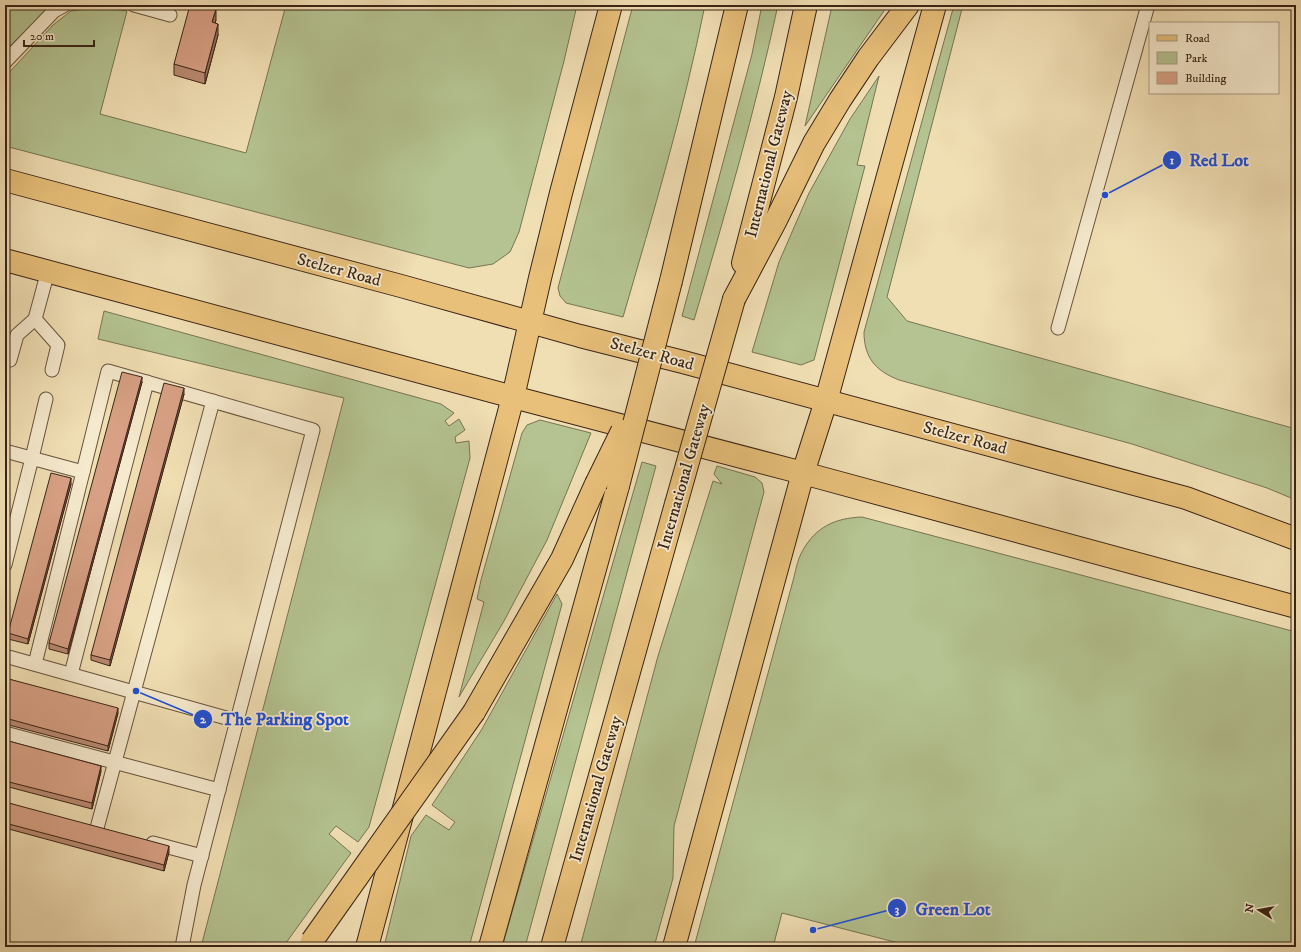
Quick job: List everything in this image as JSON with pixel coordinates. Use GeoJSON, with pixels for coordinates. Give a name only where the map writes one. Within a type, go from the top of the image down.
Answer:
{"type":"FeatureCollection","features":[{"type":"Feature","properties":{"kind":"main road"},"geometry":{"type":"LineString","coordinates":[[369,944],[513,397],[561,193],[611,5]]}},
{"type":"Feature","properties":{"kind":"main road"},"geometry":{"type":"LineString","coordinates":[[490,947],[618,486],[671,281],[737,5]]}},
{"type":"Feature","properties":{"kind":"main road","name":"International Gateway"},"geometry":{"type":"LineString","coordinates":[[552,947],[734,299],[786,97],[806,5]]}},
{"type":"Feature","properties":{"kind":"main road"},"geometry":{"type":"LineString","coordinates":[[734,299],[776,220],[814,143],[868,58],[908,5]]}},
{"type":"Feature","properties":{"kind":"main road"},"geometry":{"type":"LineString","coordinates":[[674,947],[803,473],[826,401],[935,5]]}},
{"type":"Feature","properties":{"kind":"main road","name":"Stelzer Road"},"geometry":{"type":"LineString","coordinates":[[5,180],[1186,498],[1296,539]]}},
{"type":"Feature","properties":{"kind":"main road"},"geometry":{"type":"LineString","coordinates":[[5,260],[513,397],[803,473],[1296,607]]}},
{"type":"Feature","properties":{"kind":"main road"},"geometry":{"type":"LineString","coordinates":[[310,944],[474,712],[562,559],[596,484],[643,388]]}},
{"type":"Feature","properties":{"kind":"lane"},"geometry":{"type":"LineString","coordinates":[[5,62],[54,11],[65,5]]}},
{"type":"Feature","properties":{"kind":"lane"},"geometry":{"type":"LineString","coordinates":[[134,5],[170,15]]}},
{"type":"Feature","properties":{"kind":"lane"},"geometry":{"type":"LineString","coordinates":[[1058,328],[1148,5]]}},
{"type":"Feature","properties":{"kind":"lane"},"geometry":{"type":"LineString","coordinates":[[10,360],[17,335],[35,319],[48,271]]}},
{"type":"Feature","properties":{"kind":"lane"},"geometry":{"type":"LineString","coordinates":[[35,319],[58,345],[52,370]]}},
{"type":"Feature","properties":{"kind":"lane"},"geometry":{"type":"LineString","coordinates":[[35,664],[108,371],[313,430],[194,885],[182,947]]}},
{"type":"Feature","properties":{"kind":"lane"},"geometry":{"type":"LineString","coordinates":[[71,674],[147,382]]}},
{"type":"Feature","properties":{"kind":"lane"},"geometry":{"type":"LineString","coordinates":[[5,565],[46,399]]}},
{"type":"Feature","properties":{"kind":"lane"},"geometry":{"type":"LineString","coordinates":[[97,828],[213,401]]}},
{"type":"Feature","properties":{"kind":"lane"},"geometry":{"type":"LineString","coordinates":[[5,451],[83,472]]}},
{"type":"Feature","properties":{"kind":"lane"},"geometry":{"type":"LineString","coordinates":[[5,656],[237,721]]}},
{"type":"Feature","properties":{"kind":"lane"},"geometry":{"type":"LineString","coordinates":[[5,733],[219,790]]}},
{"type":"Feature","properties":{"kind":"lane"},"geometry":{"type":"LineString","coordinates":[[82,823],[112,832]]}},
{"type":"Feature","properties":{"kind":"lane"},"geometry":{"type":"LineString","coordinates":[[142,840],[202,856]]}},
{"type":"Feature","properties":{"kind":"green space"},"geometry":{"type":"Polygon","coordinates":[[[5,5],[51,5],[5,51],[5,5]]]}},
{"type":"Feature","properties":{"kind":"green space"},"geometry":{"type":"Polygon","coordinates":[[[286,5],[577,5],[564,61],[519,232],[510,252],[493,264],[469,268],[5,146],[5,77],[53,25],[71,11],[100,7],[127,11],[100,114],[246,153],[286,5]]]}},
{"type":"Feature","properties":{"kind":"green space"},"geometry":{"type":"Polygon","coordinates":[[[633,5],[705,5],[678,123],[623,317],[566,303],[560,296],[558,288],[633,5]]]}},
{"type":"Feature","properties":{"kind":"green space"},"geometry":{"type":"Polygon","coordinates":[[[762,5],[778,5],[749,124],[694,320],[682,316],[752,54],[762,5]]]}},
{"type":"Feature","properties":{"kind":"green space"},"geometry":{"type":"Polygon","coordinates":[[[888,5],[805,126],[832,6],[888,5]]]}},
{"type":"Feature","properties":{"kind":"green space"},"geometry":{"type":"Polygon","coordinates":[[[954,5],[963,5],[887,297],[907,321],[1296,429],[1296,500],[1267,488],[1132,444],[899,380],[878,368],[873,362],[866,349],[864,332],[954,5]]]}},
{"type":"Feature","properties":{"kind":"green space"},"geometry":{"type":"Polygon","coordinates":[[[879,76],[857,165],[865,166],[814,360],[801,365],[752,352],[779,262],[809,193],[850,119],[879,76]]]}},
{"type":"Feature","properties":{"kind":"green space"},"geometry":{"type":"Polygon","coordinates":[[[104,311],[441,404],[454,413],[445,421],[449,426],[459,419],[465,430],[455,437],[456,443],[469,441],[470,458],[369,827],[358,842],[336,826],[329,834],[351,853],[283,947],[201,947],[344,398],[98,339],[104,311]]]}},
{"type":"Feature","properties":{"kind":"green space"},"geometry":{"type":"Polygon","coordinates":[[[540,420],[591,433],[547,540],[504,621],[459,697],[484,602],[477,599],[481,580],[522,433],[527,425],[540,420]]]}},
{"type":"Feature","properties":{"kind":"green space"},"geometry":{"type":"Polygon","coordinates":[[[642,462],[656,466],[525,947],[502,947],[642,462]]]}},
{"type":"Feature","properties":{"kind":"green space"},"geometry":{"type":"Polygon","coordinates":[[[717,466],[755,477],[762,483],[764,492],[674,826],[673,878],[654,947],[580,947],[658,656],[713,481],[722,484],[714,474],[717,466]]]}},
{"type":"Feature","properties":{"kind":"green space"},"geometry":{"type":"Polygon","coordinates":[[[862,517],[1296,632],[1296,947],[914,947],[782,913],[773,947],[694,947],[800,556],[814,535],[827,525],[843,519],[862,517]]]}},
{"type":"Feature","properties":{"kind":"green space"},"geometry":{"type":"Polygon","coordinates":[[[557,594],[562,604],[469,947],[384,947],[411,836],[426,815],[449,830],[455,822],[432,805],[482,729],[557,594]]]}},
{"type":"Feature","properties":{"kind":"building"},"geometry":{"type":"Polygon","coordinates":[[[190,5],[203,5],[216,9],[212,22],[218,24],[205,73],[174,64],[190,5]]]}},
{"type":"Feature","properties":{"kind":"building"},"geometry":{"type":"Polygon","coordinates":[[[122,372],[142,377],[68,649],[49,643],[122,372]]]}},
{"type":"Feature","properties":{"kind":"building"},"geometry":{"type":"Polygon","coordinates":[[[164,383],[184,388],[110,660],[91,655],[164,383]]]}},
{"type":"Feature","properties":{"kind":"building"},"geometry":{"type":"Polygon","coordinates":[[[51,473],[71,478],[28,639],[8,633],[51,473]]]}},
{"type":"Feature","properties":{"kind":"building"},"geometry":{"type":"Polygon","coordinates":[[[5,678],[118,708],[108,746],[5,718],[5,678]]]}},
{"type":"Feature","properties":{"kind":"building"},"geometry":{"type":"Polygon","coordinates":[[[5,740],[101,766],[92,803],[5,781],[5,740]]]}},
{"type":"Feature","properties":{"kind":"building"},"geometry":{"type":"Polygon","coordinates":[[[5,802],[169,846],[164,865],[5,823],[5,802]]]}},
{"type":"Feature","properties":{"kind":"place","name":"Red Lot"},"geometry":{"type":"Point","coordinates":[1105,195]}},
{"type":"Feature","properties":{"kind":"place","name":"The Parking Spot"},"geometry":{"type":"Point","coordinates":[136,691]}},
{"type":"Feature","properties":{"kind":"place","name":"Green Lot"},"geometry":{"type":"Point","coordinates":[813,930]}}]}
